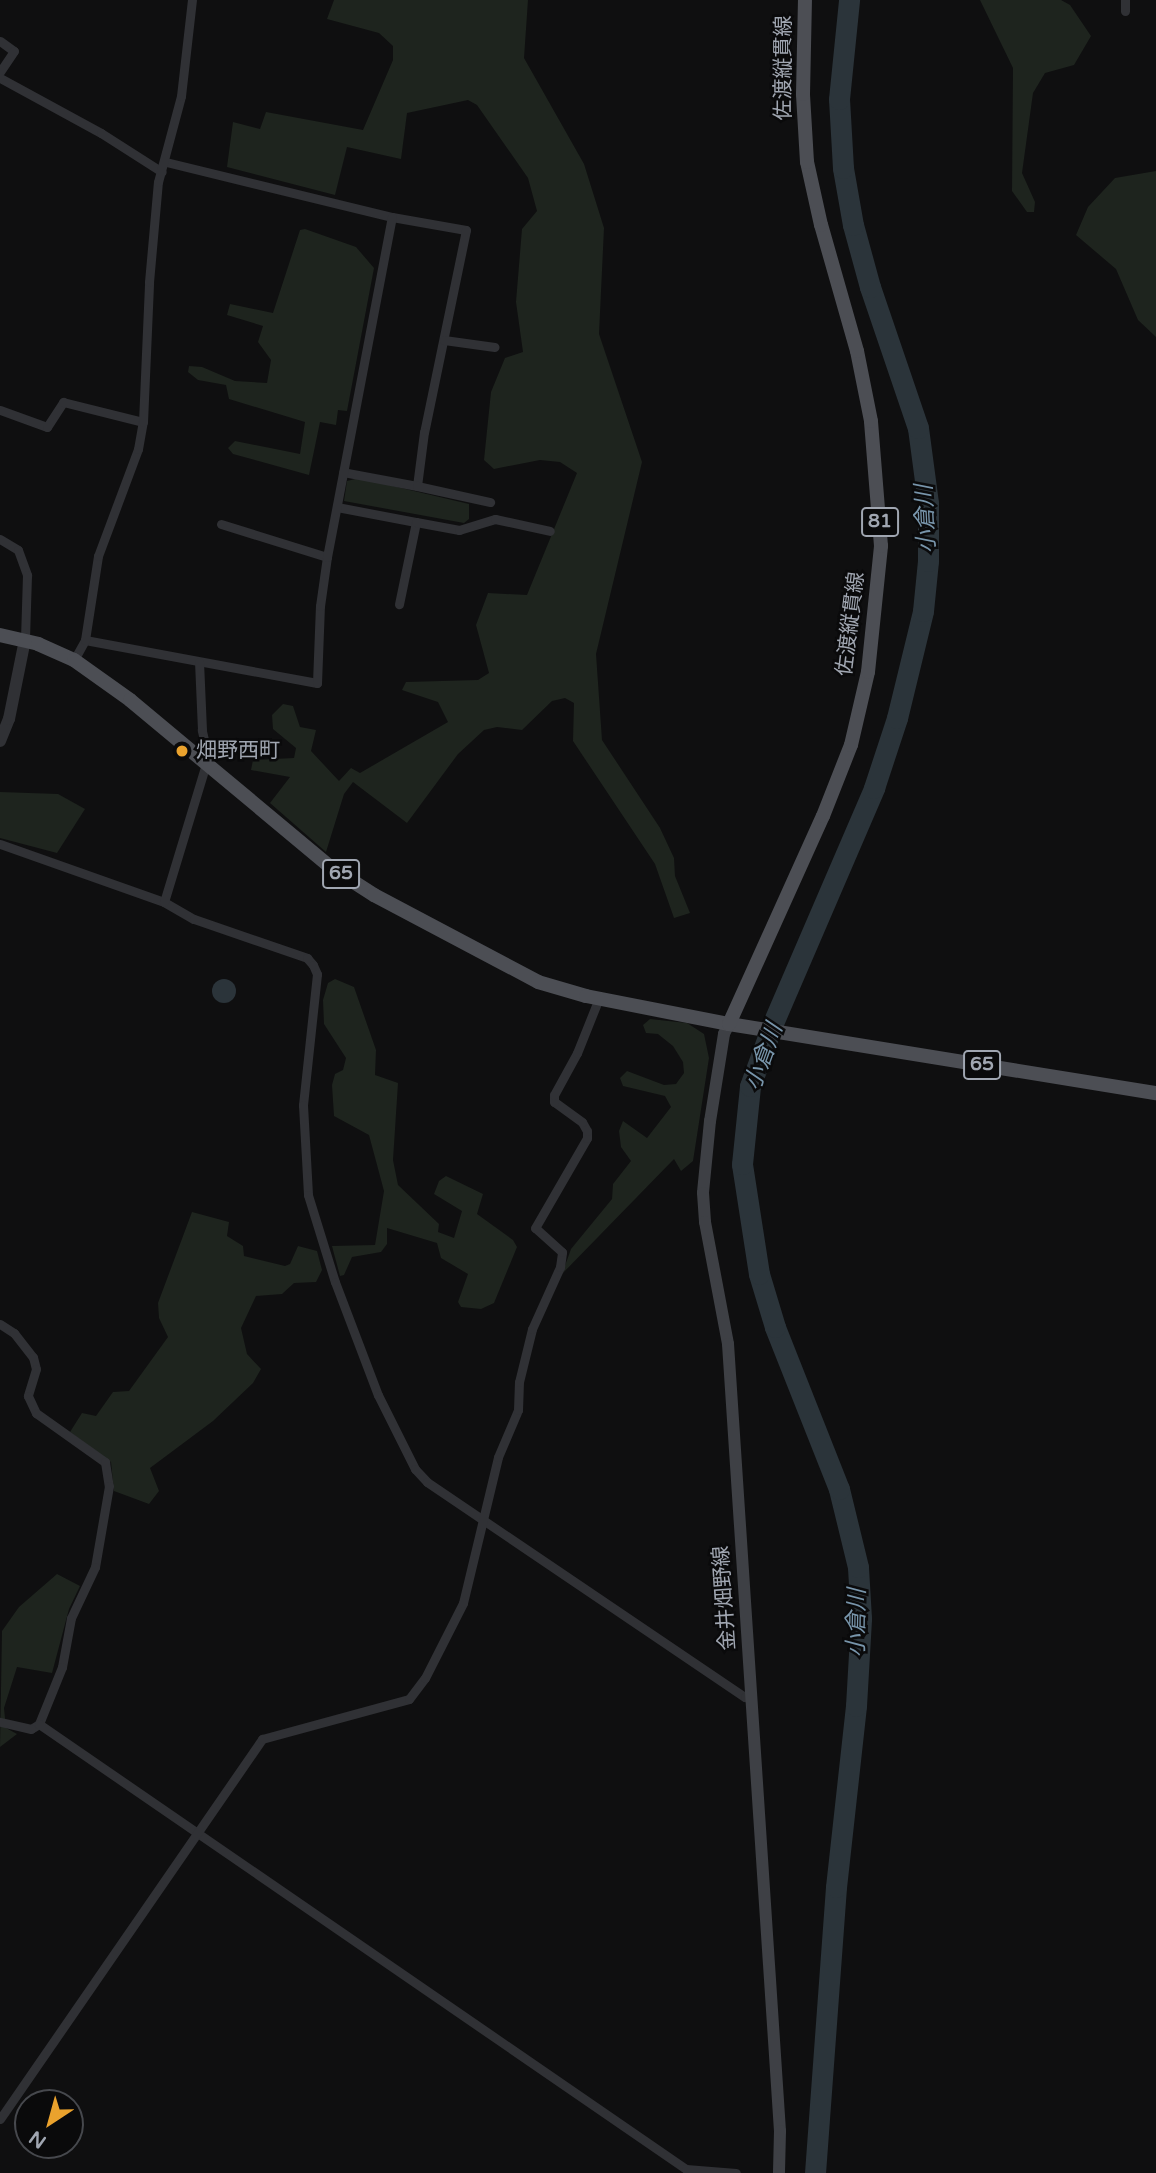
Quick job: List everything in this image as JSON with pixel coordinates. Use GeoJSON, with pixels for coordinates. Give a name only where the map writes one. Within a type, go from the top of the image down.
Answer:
{"type":"FeatureCollection","features":[{"type":"Feature","properties":{"kind":"main road","name":"佐渡縦貫線"},"geometry":{"type":"LineString","coordinates":[[735,1025],[851,745],[867,673],[880,558],[878,476],[872,421],[857,351],[821,225],[807,162],[803,94],[805,0]]}},
{"type":"Feature","properties":{"kind":"main road","name":"65"},"geometry":{"type":"LineString","coordinates":[[0,635],[24,640],[74,660],[130,700],[302,845],[363,888],[529,978],[557,989],[735,1025],[1156,1093]]}},
{"type":"Feature","properties":{"kind":"main road","name":"金井畑野線"},"geometry":{"type":"LineString","coordinates":[[735,1025],[724,1034],[710,1121],[704,1193],[705,1222],[728,1344],[780,2131],[779,2173]]}},
{"type":"Feature","properties":{"kind":"street"},"geometry":{"type":"LineString","coordinates":[[74,660],[85,640],[98,556],[132,470],[143,422],[149,282],[162,172],[181,96],[192,0]]}},
{"type":"Feature","properties":{"kind":"street"},"geometry":{"type":"LineString","coordinates":[[1125,0],[1125,11]]}},
{"type":"Feature","properties":{"kind":"street"},"geometry":{"type":"LineString","coordinates":[[0,41],[13,51],[0,72]]}},
{"type":"Feature","properties":{"kind":"street"},"geometry":{"type":"LineString","coordinates":[[0,78],[101,133],[162,172]]}},
{"type":"Feature","properties":{"kind":"street"},"geometry":{"type":"LineString","coordinates":[[166,162],[392,217],[467,230],[424,432],[417,486]]}},
{"type":"Feature","properties":{"kind":"street"},"geometry":{"type":"LineString","coordinates":[[85,640],[317,683],[320,606],[327,557],[392,217]]}},
{"type":"Feature","properties":{"kind":"street"},"geometry":{"type":"LineString","coordinates":[[444,340],[495,347]]}},
{"type":"Feature","properties":{"kind":"street"},"geometry":{"type":"LineString","coordinates":[[0,410],[47,427],[63,402],[143,422]]}},
{"type":"Feature","properties":{"kind":"street"},"geometry":{"type":"LineString","coordinates":[[343,472],[490,502]]}},
{"type":"Feature","properties":{"kind":"street"},"geometry":{"type":"LineString","coordinates":[[337,507],[459,530],[495,519],[550,531]]}},
{"type":"Feature","properties":{"kind":"street"},"geometry":{"type":"LineString","coordinates":[[399,604],[416,522]]}},
{"type":"Feature","properties":{"kind":"street"},"geometry":{"type":"LineString","coordinates":[[221,524],[327,557]]}},
{"type":"Feature","properties":{"kind":"street"},"geometry":{"type":"LineString","coordinates":[[0,539],[18,550],[27,575],[24,640],[9,719],[0,741]]}},
{"type":"Feature","properties":{"kind":"street"},"geometry":{"type":"LineString","coordinates":[[164,902],[207,764],[199,662]]}},
{"type":"Feature","properties":{"kind":"street"},"geometry":{"type":"LineString","coordinates":[[0,844],[164,902],[194,919],[307,958],[317,974],[303,1123],[307,1195],[378,1395],[415,1469],[427,1482],[745,1697],[751,1696]]}},
{"type":"Feature","properties":{"kind":"street"},"geometry":{"type":"LineString","coordinates":[[0,2119],[262,1740],[409,1699],[425,1678],[463,1603],[498,1457],[518,1410],[519,1382],[532,1329],[562,1258],[562,1252],[535,1228],[586,1138],[582,1122],[554,1102],[554,1095],[577,1053],[599,998]]}},
{"type":"Feature","properties":{"kind":"street"},"geometry":{"type":"LineString","coordinates":[[0,1324],[14,1333],[33,1357],[36,1368],[28,1396],[36,1413],[105,1462],[108,1473],[95,1567],[71,1618],[62,1667],[39,1724],[31,1729],[0,1721]]}},
{"type":"Feature","properties":{"kind":"street"},"geometry":{"type":"LineString","coordinates":[[39,1724],[684,2171],[736,2173]]}},
{"type":"Feature","properties":{"kind":"shaded area"},"geometry":{"type":"Polygon","coordinates":[[[334,0],[528,0],[524,58],[584,164],[604,228],[599,334],[642,462],[596,654],[602,740],[660,828],[674,858],[675,876],[690,913],[674,918],[655,864],[573,741],[574,703],[565,698],[552,701],[522,730],[497,727],[484,730],[458,754],[407,823],[353,782],[344,794],[326,852],[270,803],[290,777],[251,770],[253,760],[294,758],[296,748],[273,729],[272,715],[283,704],[293,706],[300,727],[316,730],[311,751],[339,781],[351,768],[360,773],[448,722],[438,702],[402,690],[406,682],[478,680],[489,673],[476,625],[488,593],[527,595],[577,473],[560,462],[540,460],[494,469],[484,460],[491,392],[505,358],[523,352],[516,302],[522,229],[537,211],[528,178],[477,105],[468,100],[407,113],[401,159],[347,147],[335,195],[227,167],[233,122],[260,129],[266,112],[363,130],[393,60],[393,46],[379,33],[327,19],[334,0]]]}},
{"type":"Feature","properties":{"kind":"shaded area"},"geometry":{"type":"Polygon","coordinates":[[[980,0],[1061,0],[1070,5],[1091,36],[1074,65],[1045,73],[1033,93],[1022,173],[1035,202],[1034,212],[1027,212],[1012,191],[1013,68],[980,0]]]}},
{"type":"Feature","properties":{"kind":"shaded area"},"geometry":{"type":"Polygon","coordinates":[[[1156,171],[1156,337],[1138,320],[1116,269],[1076,235],[1088,207],[1115,178],[1156,171]]]}},
{"type":"Feature","properties":{"kind":"shaded area"},"geometry":{"type":"Polygon","coordinates":[[[305,229],[356,247],[374,268],[347,411],[338,410],[336,425],[320,422],[309,475],[233,454],[228,448],[235,441],[300,454],[305,422],[229,399],[226,385],[198,380],[188,372],[189,366],[202,367],[235,381],[267,383],[271,360],[258,342],[263,326],[227,315],[230,304],[273,313],[300,230],[305,229]]]}},
{"type":"Feature","properties":{"kind":"shaded area"},"geometry":{"type":"Polygon","coordinates":[[[359,478],[469,504],[469,519],[464,523],[344,501],[347,481],[359,478]]]}},
{"type":"Feature","properties":{"kind":"shaded area"},"geometry":{"type":"Polygon","coordinates":[[[0,792],[58,794],[85,809],[57,853],[0,838],[0,792]]]}},
{"type":"Feature","properties":{"kind":"shaded area"},"geometry":{"type":"Polygon","coordinates":[[[224,979],[233,982],[236,991],[233,1000],[224,1003],[215,1000],[212,991],[215,982],[224,979]]]}},
{"type":"Feature","properties":{"kind":"shaded area"},"geometry":{"type":"Polygon","coordinates":[[[335,979],[354,987],[376,1050],[375,1075],[398,1083],[393,1160],[398,1185],[439,1224],[438,1232],[454,1238],[462,1211],[434,1194],[439,1181],[446,1176],[483,1194],[477,1214],[513,1240],[517,1247],[494,1303],[481,1309],[461,1307],[458,1302],[468,1274],[441,1258],[437,1243],[387,1228],[387,1244],[381,1252],[352,1257],[344,1275],[340,1276],[332,1246],[375,1245],[384,1191],[369,1135],[334,1116],[332,1085],[335,1074],[343,1070],[346,1058],[324,1024],[323,1000],[328,983],[335,979]]]}},
{"type":"Feature","properties":{"kind":"shaded area"},"geometry":{"type":"Polygon","coordinates":[[[650,1019],[687,1023],[704,1034],[709,1058],[693,1161],[681,1171],[674,1159],[562,1274],[571,1249],[612,1199],[613,1184],[631,1161],[621,1147],[619,1131],[623,1121],[647,1138],[671,1107],[665,1096],[623,1086],[620,1078],[627,1071],[664,1085],[676,1084],[684,1073],[683,1062],[673,1046],[658,1034],[646,1033],[643,1025],[650,1019]]]}},
{"type":"Feature","properties":{"kind":"shaded area"},"geometry":{"type":"Polygon","coordinates":[[[192,1212],[229,1222],[227,1236],[243,1246],[244,1256],[285,1266],[290,1264],[298,1246],[317,1251],[322,1270],[316,1282],[294,1283],[282,1294],[256,1296],[241,1328],[247,1354],[261,1369],[253,1383],[213,1421],[150,1468],[159,1491],[149,1504],[114,1491],[111,1462],[70,1432],[82,1413],[96,1416],[113,1392],[129,1391],[168,1337],[159,1318],[158,1303],[192,1212]]]}},
{"type":"Feature","properties":{"kind":"shaded area"},"geometry":{"type":"Polygon","coordinates":[[[57,1574],[80,1586],[69,1609],[52,1673],[17,1667],[4,1708],[6,1728],[17,1734],[0,1747],[2,1631],[19,1607],[57,1574]]]}},
{"type":"Feature","properties":{"kind":"waterway","name":"小倉川"},"geometry":{"type":"LineString","coordinates":[[815,2173],[836,1887],[856,1706],[861,1618],[858,1567],[839,1489],[775,1327],[759,1274],[742,1164],[750,1086],[773,1023],[874,788],[897,718],[923,611],[928,561],[928,503],[918,428],[870,287],[853,225],[843,168],[839,99],[849,0]]}},
{"type":"Feature","properties":{"kind":"place","name":"畑野西町"},"geometry":{"type":"Point","coordinates":[182,751]}}]}
